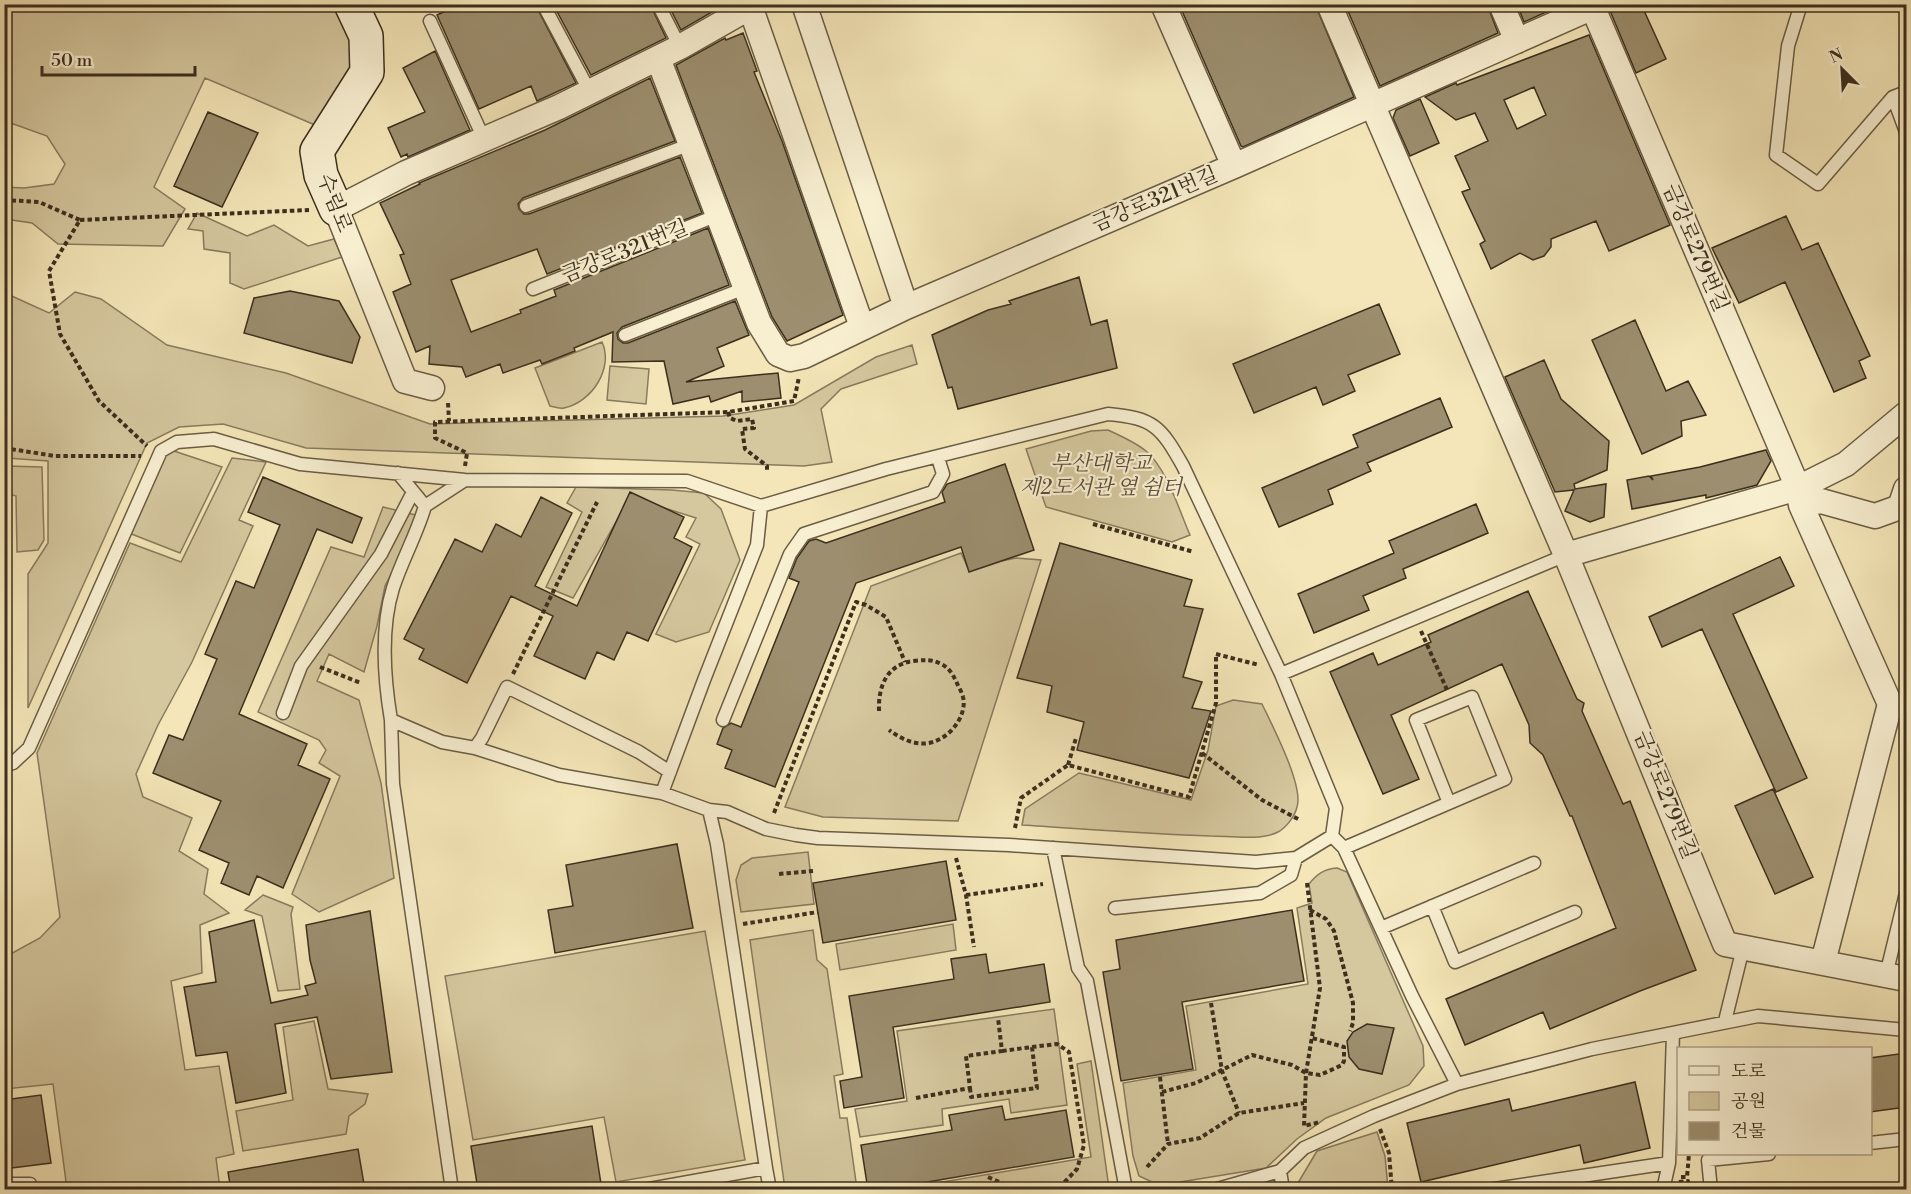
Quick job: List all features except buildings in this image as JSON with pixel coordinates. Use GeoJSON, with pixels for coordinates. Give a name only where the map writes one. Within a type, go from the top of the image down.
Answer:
{"type":"FeatureCollection","features":[{"type":"Feature","properties":{"kind":"main road","name":"수림로"},"geometry":{"type":"LineString","coordinates":[[336,209],[321,175],[317,151],[368,72],[366,36],[351,4]]}},
{"type":"Feature","properties":{"kind":"street"},"geometry":{"type":"LineString","coordinates":[[804,4],[906,307]]}},
{"type":"Feature","properties":{"kind":"street"},"geometry":{"type":"LineString","coordinates":[[1163,4],[1234,166]]}},
{"type":"Feature","properties":{"kind":"street","name":"금강로279번길"},"geometry":{"type":"LineString","coordinates":[[1329,4],[1566,555],[1725,944],[1896,977]]}},
{"type":"Feature","properties":{"kind":"street"},"geometry":{"type":"LineString","coordinates":[[1501,4],[1517,41]]}},
{"type":"Feature","properties":{"kind":"street"},"geometry":{"type":"LineString","coordinates":[[336,209],[405,173],[590,92],[680,47],[751,5],[862,327]]}},
{"type":"Feature","properties":{"kind":"street","name":"금강로321번길"},"geometry":{"type":"LineString","coordinates":[[804,356],[906,307],[1234,166],[1596,6]]}},
{"type":"Feature","properties":{"kind":"street","name":"금강로279번길"},"geometry":{"type":"LineString","coordinates":[[1596,6],[1799,496],[1890,704],[1823,962]]}},
{"type":"Feature","properties":{"kind":"street"},"geometry":{"type":"LineString","coordinates":[[658,58],[759,323],[778,354],[789,359],[804,356]]}},
{"type":"Feature","properties":{"kind":"street","name":"수림로"},"geometry":{"type":"LineString","coordinates":[[336,209],[405,381],[432,388]]}},
{"type":"Feature","properties":{"kind":"street"},"geometry":{"type":"LineString","coordinates":[[1566,555],[1799,496],[1846,464],[1906,414]]}},
{"type":"Feature","properties":{"kind":"street"},"geometry":{"type":"LineString","coordinates":[[1799,496],[1875,516],[1900,507],[1906,492]]}},
{"type":"Feature","properties":{"kind":"lane"},"geometry":{"type":"LineString","coordinates":[[543,4],[590,92]]}},
{"type":"Feature","properties":{"kind":"lane"},"geometry":{"type":"LineString","coordinates":[[658,4],[680,47]]}},
{"type":"Feature","properties":{"kind":"lane"},"geometry":{"type":"LineString","coordinates":[[1801,4],[1788,46],[1776,155],[1818,184],[1893,97],[1906,92]]}},
{"type":"Feature","properties":{"kind":"lane"},"geometry":{"type":"LineString","coordinates":[[430,21],[484,139]]}},
{"type":"Feature","properties":{"kind":"lane"},"geometry":{"type":"LineString","coordinates":[[1893,97],[1906,132]]}},
{"type":"Feature","properties":{"kind":"lane"},"geometry":{"type":"LineString","coordinates":[[526,206],[691,144]]}},
{"type":"Feature","properties":{"kind":"lane","name":"금강로321번길"},"geometry":{"type":"LineString","coordinates":[[533,289],[718,215]]}},
{"type":"Feature","properties":{"kind":"lane"},"geometry":{"type":"LineString","coordinates":[[625,335],[745,288]]}},
{"type":"Feature","properties":{"kind":"lane"},"geometry":{"type":"LineString","coordinates":[[4,766],[13,763],[29,748],[160,450],[177,442],[214,439],[300,464],[398,473],[465,473],[687,481],[761,506],[886,470],[1108,414],[1132,416],[1151,423],[1169,441],[1183,466],[1281,674],[1336,808],[1332,836]]}},
{"type":"Feature","properties":{"kind":"lane"},"geometry":{"type":"LineString","coordinates":[[723,720],[790,554],[804,534],[933,492],[943,474],[938,458]]}},
{"type":"Feature","properties":{"kind":"lane"},"geometry":{"type":"LineString","coordinates":[[398,473],[425,506]]}},
{"type":"Feature","properties":{"kind":"lane"},"geometry":{"type":"LineString","coordinates":[[452,1190],[393,784],[391,720],[385,685],[386,630],[393,588],[425,506],[465,473]]}},
{"type":"Feature","properties":{"kind":"lane"},"geometry":{"type":"LineString","coordinates":[[283,713],[301,666],[381,554],[413,492]]}},
{"type":"Feature","properties":{"kind":"lane"},"geometry":{"type":"LineString","coordinates":[[662,793],[757,545],[761,506]]}},
{"type":"Feature","properties":{"kind":"lane"},"geometry":{"type":"LineString","coordinates":[[1281,674],[1566,555]]}},
{"type":"Feature","properties":{"kind":"lane"},"geometry":{"type":"LineString","coordinates":[[475,748],[507,687],[639,752],[670,772]]}},
{"type":"Feature","properties":{"kind":"lane"},"geometry":{"type":"LineString","coordinates":[[1344,848],[1449,803],[1505,779],[1472,697],[1416,720],[1449,803]]}},
{"type":"Feature","properties":{"kind":"lane"},"geometry":{"type":"LineString","coordinates":[[391,720],[442,742],[475,748],[559,775],[662,793],[709,810],[727,812],[766,829],[818,838],[1053,848],[1256,862],[1296,858],[1332,836]]}},
{"type":"Feature","properties":{"kind":"lane"},"geometry":{"type":"LineString","coordinates":[[709,810],[717,844],[770,1190]]}},
{"type":"Feature","properties":{"kind":"lane"},"geometry":{"type":"LineString","coordinates":[[1332,836],[1344,848],[1412,996],[1457,1084]]}},
{"type":"Feature","properties":{"kind":"lane"},"geometry":{"type":"LineString","coordinates":[[1053,848],[1078,968],[1087,981],[1126,1190]]}},
{"type":"Feature","properties":{"kind":"lane"},"geometry":{"type":"LineString","coordinates":[[1115,908],[1260,894],[1291,875],[1296,858]]}},
{"type":"Feature","properties":{"kind":"lane"},"geometry":{"type":"LineString","coordinates":[[1381,928],[1534,863]]}},
{"type":"Feature","properties":{"kind":"lane"},"geometry":{"type":"LineString","coordinates":[[1896,977],[1906,893]]}},
{"type":"Feature","properties":{"kind":"lane"},"geometry":{"type":"LineString","coordinates":[[1432,906],[1455,962],[1575,912]]}},
{"type":"Feature","properties":{"kind":"lane"},"geometry":{"type":"LineString","coordinates":[[1725,1021],[1743,948]]}},
{"type":"Feature","properties":{"kind":"lane"},"geometry":{"type":"LineString","coordinates":[[1214,1190],[1280,1171],[1304,1148],[1374,1116],[1457,1084],[1592,1049],[1758,1016],[1906,1030]]}},
{"type":"Feature","properties":{"kind":"lane"},"geometry":{"type":"LineString","coordinates":[[1663,1190],[1669,1163],[1673,1034]]}},
{"type":"Feature","properties":{"kind":"lane"},"geometry":{"type":"LineString","coordinates":[[1872,1143],[1906,1139]]}},
{"type":"Feature","properties":{"kind":"lane"},"geometry":{"type":"LineString","coordinates":[[1711,1190],[1708,1160],[1759,1155]]}},
{"type":"Feature","properties":{"kind":"lane"},"geometry":{"type":"LineString","coordinates":[[1488,1190],[1525,1187],[1669,1163]]}},
{"type":"Feature","properties":{"kind":"lane"},"geometry":{"type":"LineString","coordinates":[[644,1190],[766,1168]]}},
{"type":"Feature","properties":{"kind":"lane"},"geometry":{"type":"LineString","coordinates":[[1280,1171],[1282,1190]]}},
{"type":"Feature","properties":{"kind":"lane"},"geometry":{"type":"LineString","coordinates":[[4,1184],[30,1184],[31,1190]]}},
{"type":"Feature","properties":{"kind":"path"},"geometry":{"type":"LineString","coordinates":[[4,200],[39,202],[80,220],[336,209]]}},
{"type":"Feature","properties":{"kind":"path"},"geometry":{"type":"LineString","coordinates":[[80,220],[49,271],[60,334],[99,401],[150,448]]}},
{"type":"Feature","properties":{"kind":"path"},"geometry":{"type":"LineString","coordinates":[[465,473],[467,453],[435,438],[435,422],[728,412],[794,400],[804,356]]}},
{"type":"Feature","properties":{"kind":"path"},"geometry":{"type":"LineString","coordinates":[[728,412],[730,418],[737,421],[752,419],[754,428],[742,429],[744,449],[767,466],[766,471]]}},
{"type":"Feature","properties":{"kind":"path"},"geometry":{"type":"LineString","coordinates":[[4,448],[55,456],[147,456]]}},
{"type":"Feature","properties":{"kind":"path"},"geometry":{"type":"LineString","coordinates":[[507,687],[597,502]]}},
{"type":"Feature","properties":{"kind":"path"},"geometry":{"type":"LineString","coordinates":[[1093,525],[1194,552]]}},
{"type":"Feature","properties":{"kind":"path"},"geometry":{"type":"LineString","coordinates":[[774,813],[856,602],[886,617],[905,662]]}},
{"type":"Feature","properties":{"kind":"path"},"geometry":{"type":"LineString","coordinates":[[1421,630],[1454,705]]}},
{"type":"Feature","properties":{"kind":"path"},"geometry":{"type":"LineString","coordinates":[[1068,765],[1189,797],[1216,703],[1216,654],[1259,665]]}},
{"type":"Feature","properties":{"kind":"path"},"geometry":{"type":"LineString","coordinates":[[879,711],[878,696],[882,683],[890,671],[905,662],[929,659],[942,664],[951,672],[963,697],[963,710],[958,722],[950,732],[936,741],[915,744],[903,740],[889,730]]}},
{"type":"Feature","properties":{"kind":"path"},"geometry":{"type":"LineString","coordinates":[[306,661],[361,683]]}},
{"type":"Feature","properties":{"kind":"path"},"geometry":{"type":"LineString","coordinates":[[1015,828],[1021,798],[1068,765],[1076,738]]}},
{"type":"Feature","properties":{"kind":"path"},"geometry":{"type":"LineString","coordinates":[[1202,753],[1262,800],[1300,820]]}},
{"type":"Feature","properties":{"kind":"path"},"geometry":{"type":"LineString","coordinates":[[952,843],[966,895],[974,947]]}},
{"type":"Feature","properties":{"kind":"path"},"geometry":{"type":"LineString","coordinates":[[779,874],[813,871]]}},
{"type":"Feature","properties":{"kind":"path"},"geometry":{"type":"LineString","coordinates":[[1307,883],[1320,988],[1306,1073],[1305,1126],[1323,1121]]}},
{"type":"Feature","properties":{"kind":"path"},"geometry":{"type":"LineString","coordinates":[[966,895],[1043,884]]}},
{"type":"Feature","properties":{"kind":"path"},"geometry":{"type":"LineString","coordinates":[[1310,910],[1326,919],[1334,931],[1353,1003],[1353,1023],[1350,1031]]}},
{"type":"Feature","properties":{"kind":"path"},"geometry":{"type":"LineString","coordinates":[[742,924],[818,912]]}},
{"type":"Feature","properties":{"kind":"path"},"geometry":{"type":"LineString","coordinates":[[1211,1003],[1222,1071],[1239,1113]]}},
{"type":"Feature","properties":{"kind":"path"},"geometry":{"type":"LineString","coordinates":[[998,1018],[1002,1051]]}},
{"type":"Feature","properties":{"kind":"path"},"geometry":{"type":"LineString","coordinates":[[1162,1092],[1196,1083],[1252,1055],[1292,1065],[1306,1073],[1320,1075],[1342,1065],[1344,1047],[1312,1038]]}},
{"type":"Feature","properties":{"kind":"path"},"geometry":{"type":"LineString","coordinates":[[1032,1047],[1037,1088],[971,1098],[966,1056],[1032,1047],[1057,1044],[1069,1052],[1083,1145],[1077,1168],[1057,1190]]}},
{"type":"Feature","properties":{"kind":"path"},"geometry":{"type":"LineString","coordinates":[[1160,1077],[1168,1144]]}},
{"type":"Feature","properties":{"kind":"path"},"geometry":{"type":"LineString","coordinates":[[916,1098],[970,1088]]}},
{"type":"Feature","properties":{"kind":"path"},"geometry":{"type":"LineString","coordinates":[[1148,1167],[1168,1144],[1200,1138],[1239,1113],[1304,1103]]}},
{"type":"Feature","properties":{"kind":"path"},"geometry":{"type":"LineString","coordinates":[[1379,1129],[1389,1153],[1392,1190]]}},
{"type":"Feature","properties":{"kind":"path"},"geometry":{"type":"LineString","coordinates":[[988,1177],[1017,1190]]}},
{"type":"Feature","properties":{"kind":"path"},"geometry":{"type":"LineString","coordinates":[[1071,1190],[1101,1186]]}},
{"type":"Feature","properties":{"kind":"green space"},"geometry":{"type":"Polygon","coordinates":[[[5,5],[337,5],[351,35],[352,70],[315,125],[205,78],[154,187],[185,209],[163,246],[58,244],[32,223],[5,219],[4,187],[24,188],[54,184],[65,164],[47,136],[5,121],[5,5]]]}},
{"type":"Feature","properties":{"kind":"green space"},"geometry":{"type":"Polygon","coordinates":[[[197,213],[247,236],[274,225],[308,246],[334,239],[342,257],[244,289],[230,283],[230,253],[204,249],[203,231],[188,229],[197,213]]]}},
{"type":"Feature","properties":{"kind":"green space"},"geometry":{"type":"Polygon","coordinates":[[[75,292],[101,299],[167,345],[286,373],[430,424],[723,416],[794,405],[876,357],[912,345],[917,364],[841,389],[821,409],[832,462],[804,466],[306,448],[223,424],[179,427],[147,443],[28,708],[28,574],[48,543],[48,461],[7,458],[4,445],[5,293],[49,313],[75,292]]]}},
{"type":"Feature","properties":{"kind":"green space"},"geometry":{"type":"Polygon","coordinates":[[[602,342],[605,352],[603,373],[591,391],[574,405],[562,408],[550,406],[535,368],[602,342]]]}},
{"type":"Feature","properties":{"kind":"green space"},"geometry":{"type":"Polygon","coordinates":[[[610,366],[649,369],[646,404],[607,400],[610,366]]]}},
{"type":"Feature","properties":{"kind":"green space","name":"부산대학교 제2도서관 옆 쉼터"},"geometry":{"type":"Polygon","coordinates":[[[1108,430],[1128,439],[1146,451],[1153,459],[1172,490],[1190,535],[1172,542],[1046,507],[1026,449],[1091,431],[1108,430]]]}},
{"type":"Feature","properties":{"kind":"green space"},"geometry":{"type":"Polygon","coordinates":[[[168,449],[222,467],[180,553],[129,533],[168,449]]]}},
{"type":"Feature","properties":{"kind":"green space"},"geometry":{"type":"Polygon","coordinates":[[[232,458],[266,462],[239,520],[253,526],[192,662],[158,725],[136,774],[143,797],[192,818],[179,851],[208,869],[204,894],[229,913],[200,925],[202,973],[171,981],[185,1070],[219,1066],[234,1154],[216,1158],[220,1189],[67,1189],[53,1084],[5,1089],[5,957],[40,938],[60,917],[37,753],[130,543],[181,562],[232,458]]]}},
{"type":"Feature","properties":{"kind":"green space"},"geometry":{"type":"Polygon","coordinates":[[[6,466],[42,467],[44,540],[38,550],[17,552],[16,496],[9,494],[6,466]]]}},
{"type":"Feature","properties":{"kind":"green space"},"geometry":{"type":"Polygon","coordinates":[[[576,487],[704,493],[721,509],[740,560],[709,632],[676,642],[656,634],[700,544],[686,537],[696,518],[630,497],[573,598],[546,587],[582,512],[567,503],[576,487]]]}},
{"type":"Feature","properties":{"kind":"green space"},"geometry":{"type":"Polygon","coordinates":[[[383,507],[420,516],[385,586],[364,672],[329,654],[317,681],[359,700],[381,783],[394,878],[319,912],[292,894],[340,776],[319,763],[326,750],[319,740],[258,712],[331,547],[364,557],[383,507]]]}},
{"type":"Feature","properties":{"kind":"green space"},"geometry":{"type":"Polygon","coordinates":[[[961,553],[968,568],[1016,558],[1041,560],[958,821],[823,817],[785,807],[871,586],[961,553]]]}},
{"type":"Feature","properties":{"kind":"green space"},"geometry":{"type":"Polygon","coordinates":[[[1233,700],[1262,704],[1292,771],[1298,797],[1297,807],[1290,821],[1278,832],[1271,835],[1245,837],[1022,825],[1025,809],[1079,773],[1191,800],[1208,750],[1216,706],[1233,700]]]}},
{"type":"Feature","properties":{"kind":"green space"},"geometry":{"type":"Polygon","coordinates":[[[808,852],[814,904],[741,912],[736,880],[741,865],[752,858],[808,852]]]}},
{"type":"Feature","properties":{"kind":"green space"},"geometry":{"type":"Polygon","coordinates":[[[1337,868],[1347,872],[1423,1046],[1424,1066],[1409,1085],[1326,1118],[1297,1139],[1266,1168],[1174,1183],[1152,1182],[1139,1176],[1133,1156],[1123,1083],[1196,1070],[1186,1006],[1308,984],[1297,908],[1312,903],[1309,884],[1315,877],[1337,868]]]}},
{"type":"Feature","properties":{"kind":"green space"},"geometry":{"type":"Polygon","coordinates":[[[263,895],[293,907],[291,914],[300,989],[278,991],[262,916],[245,910],[263,895]]]}},
{"type":"Feature","properties":{"kind":"green space"},"geometry":{"type":"Polygon","coordinates":[[[953,924],[956,950],[840,970],[836,944],[953,924]]]}},
{"type":"Feature","properties":{"kind":"green space"},"geometry":{"type":"Polygon","coordinates":[[[813,930],[817,960],[827,969],[843,1074],[834,1076],[840,1118],[847,1118],[857,1189],[785,1189],[750,940],[813,930]]]}},
{"type":"Feature","properties":{"kind":"green space"},"geometry":{"type":"Polygon","coordinates":[[[705,931],[745,1160],[616,1182],[604,1117],[473,1140],[445,976],[705,931]]]}},
{"type":"Feature","properties":{"kind":"green space"},"geometry":{"type":"Polygon","coordinates":[[[1054,1009],[1067,1105],[1011,1113],[1009,1099],[942,1109],[943,1125],[860,1137],[855,1109],[907,1101],[897,1031],[1054,1009]]]}},
{"type":"Feature","properties":{"kind":"green space"},"geometry":{"type":"Polygon","coordinates":[[[314,1021],[328,1089],[368,1094],[365,1104],[349,1116],[346,1134],[243,1151],[236,1111],[293,1100],[283,1027],[314,1021]]]}},
{"type":"Feature","properties":{"kind":"green space"},"geometry":{"type":"Polygon","coordinates":[[[1091,1061],[1109,1188],[901,1189],[1091,1157],[1077,1064],[1091,1061]]]}},
{"type":"Feature","properties":{"kind":"green space"},"geometry":{"type":"Polygon","coordinates":[[[1377,1132],[1385,1156],[1388,1189],[1299,1189],[1298,1183],[1317,1151],[1377,1132]]]}}]}
